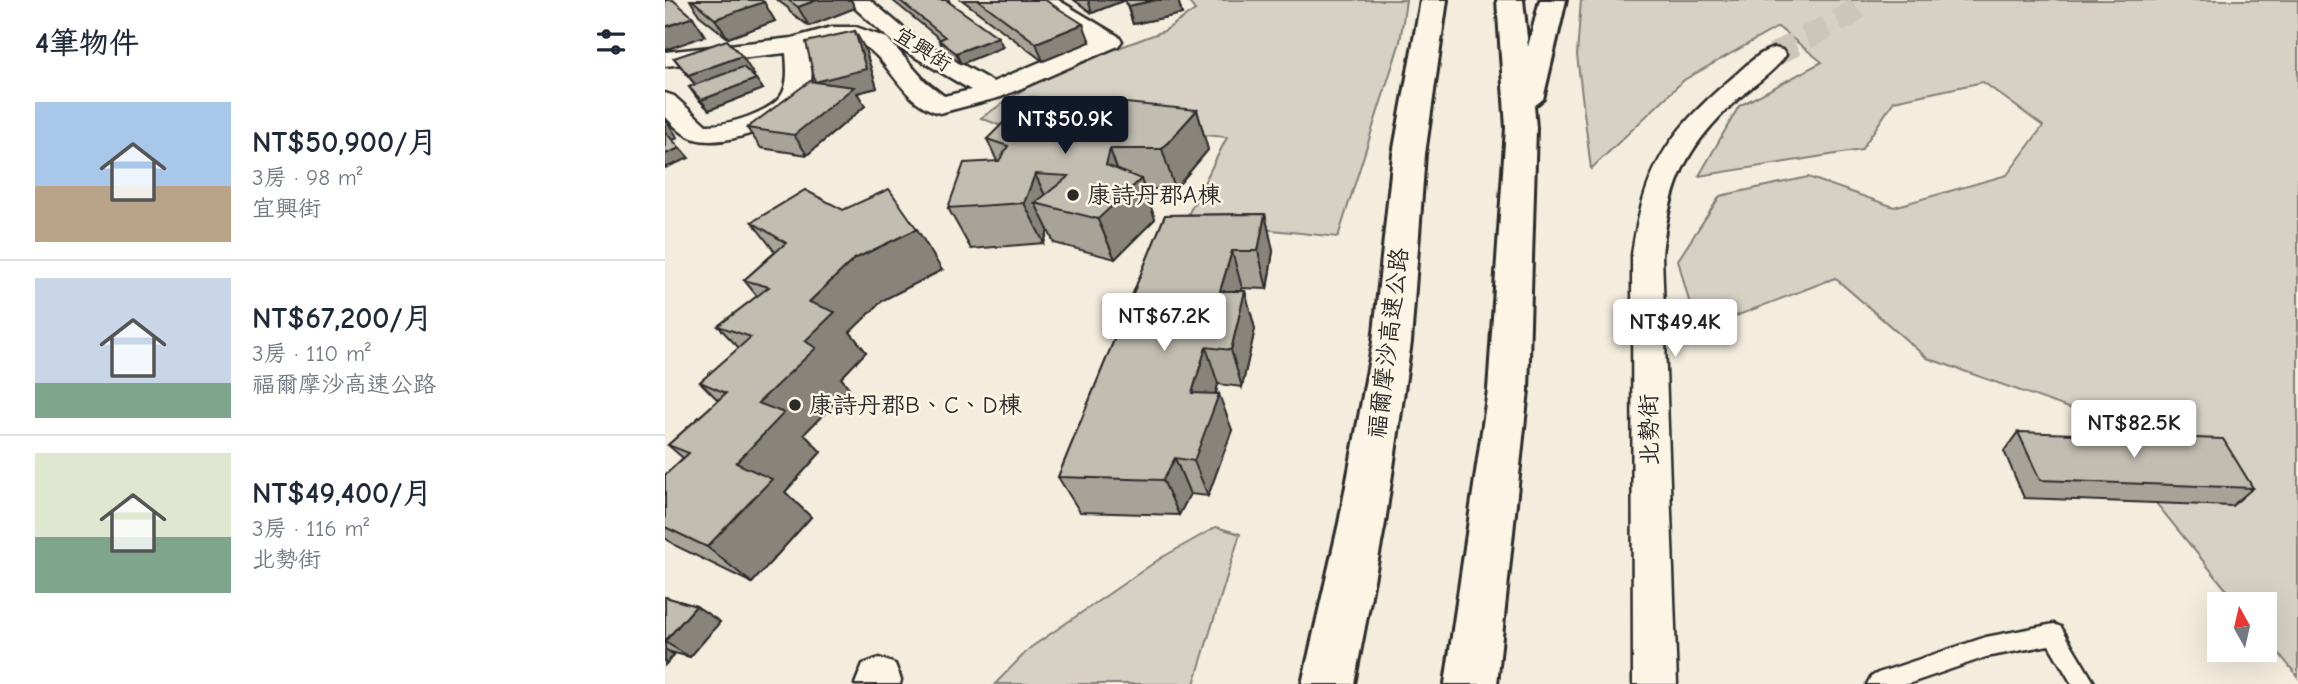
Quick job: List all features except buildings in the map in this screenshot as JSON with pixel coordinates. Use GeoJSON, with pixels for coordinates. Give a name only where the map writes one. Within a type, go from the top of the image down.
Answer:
{"type":"FeatureCollection","features":[{"type":"Feature","properties":{"kind":"highway","name":"福爾摩沙高速公路"},"geometry":{"type":"LineString","coordinates":[[1328,684],[1362,523],[1392,342],[1409,154],[1434,0]]}},
{"type":"Feature","properties":{"kind":"highway"},"geometry":{"type":"LineString","coordinates":[[1471,684],[1508,390],[1521,128],[1510,0]]}},
{"type":"Feature","properties":{"kind":"highway"},"geometry":{"type":"LineString","coordinates":[[1521,128],[1553,0]]}},
{"type":"Feature","properties":{"kind":"street","name":"宜興街"},"geometry":{"type":"LineString","coordinates":[[857,0],[906,41],[992,92]]}},
{"type":"Feature","properties":{"kind":"street","name":"宜興街"},"geometry":{"type":"LineString","coordinates":[[665,59],[797,45],[813,37],[844,32],[868,38],[886,48],[920,93],[940,104],[992,92],[1110,41],[1042,0]]}},
{"type":"Feature","properties":{"kind":"street"},"geometry":{"type":"LineString","coordinates":[[665,101],[693,129],[705,134],[735,129],[774,114],[790,102],[799,83],[797,45]]}},
{"type":"Feature","properties":{"kind":"street","name":"北勢街"},"geometry":{"type":"LineString","coordinates":[[1655,684],[1647,256],[1653,218],[1661,184],[1699,123],[1774,55]]}},
{"type":"Feature","properties":{"kind":"lane"},"geometry":{"type":"LineString","coordinates":[[1878,684],[1986,647],[2054,634],[2084,684]]}},
{"type":"Feature","properties":{"kind":"shaded area"},"geometry":{"type":"Polygon","coordinates":[[[1187,0],[1406,0],[1400,42],[1338,237],[1185,221],[1227,137],[1144,130],[1014,131],[981,118],[1043,76],[1164,31],[1195,10],[1187,0]]]}},
{"type":"Feature","properties":{"kind":"shaded area"},"geometry":{"type":"Polygon","coordinates":[[[1581,0],[2298,0],[2298,677],[2277,651],[2277,592],[2228,592],[2083,413],[1927,358],[1835,278],[1697,331],[1678,260],[1720,196],[1808,177],[1894,207],[2007,175],[2043,126],[1983,82],[1894,101],[1861,150],[1699,176],[1739,106],[1822,62],[1778,27],[1684,80],[1591,169],[1577,55],[1581,0]]]}},
{"type":"Feature","properties":{"kind":"shaded area"},"geometry":{"type":"Polygon","coordinates":[[[1216,527],[1240,534],[1194,684],[995,684],[1030,648],[1161,558],[1216,527]]]}},
{"type":"Feature","properties":{"kind":"tunnel"},"geometry":{"type":"LineString","coordinates":[[1774,55],[1846,17],[1867,0]]}},
{"type":"Feature","properties":{"kind":"place","name":"康詩丹郡A棟"},"geometry":{"type":"Point","coordinates":[1073,195]}},
{"type":"Feature","properties":{"kind":"place","name":"康詩丹郡B、C、D棟"},"geometry":{"type":"Point","coordinates":[795,405]}}]}
